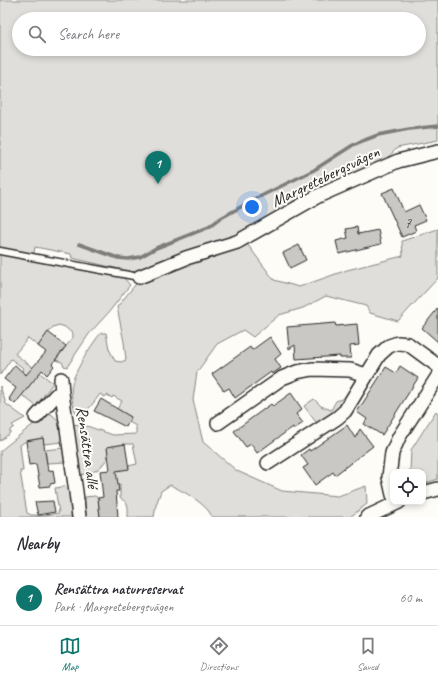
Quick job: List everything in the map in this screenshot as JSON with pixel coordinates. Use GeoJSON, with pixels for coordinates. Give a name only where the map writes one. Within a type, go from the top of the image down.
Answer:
{"type":"FeatureCollection","features":[{"type":"Feature","properties":{"kind":"street","name":"Margretebergsvägen"},"geometry":{"type":"LineString","coordinates":[[139,276],[186,258],[237,242],[318,196],[398,161],[438,151]]}},
{"type":"Feature","properties":{"kind":"street"},"geometry":{"type":"LineString","coordinates":[[268,463],[337,418],[344,411],[379,356],[389,346],[398,343],[408,344],[438,366]]}},
{"type":"Feature","properties":{"kind":"street"},"geometry":{"type":"LineString","coordinates":[[218,423],[282,378],[297,372],[312,369],[350,370],[366,375]]}},
{"type":"Feature","properties":{"kind":"street"},"geometry":{"type":"LineString","coordinates":[[390,480],[389,477],[392,453],[399,437],[438,376]]}},
{"type":"Feature","properties":{"kind":"street"},"geometry":{"type":"LineString","coordinates":[[61,379],[62,393]]}},
{"type":"Feature","properties":{"kind":"street","name":"Rensättra allé"},"geometry":{"type":"LineString","coordinates":[[36,417],[56,395],[62,393],[79,517]]}},
{"type":"Feature","properties":{"kind":"street"},"geometry":{"type":"LineString","coordinates":[[426,492],[438,489]]}},
{"type":"Feature","properties":{"kind":"street"},"geometry":{"type":"LineString","coordinates":[[367,517],[390,504]]}},
{"type":"Feature","properties":{"kind":"lane","name":"Margretebergsvägen"},"geometry":{"type":"LineString","coordinates":[[0,251],[139,276]]}},
{"type":"Feature","properties":{"kind":"shaded area"},"geometry":{"type":"Polygon","coordinates":[[[0,0],[438,0],[438,140],[397,148],[384,162],[234,238],[137,273],[72,258],[71,254],[35,247],[33,259],[121,275],[130,285],[109,312],[89,334],[67,367],[64,366],[62,362],[56,360],[73,337],[73,334],[65,327],[59,325],[53,327],[38,346],[28,338],[15,354],[53,383],[36,406],[22,395],[34,380],[22,371],[23,368],[11,359],[0,375],[0,0]]]}},
{"type":"Feature","properties":{"kind":"shaded area"},"geometry":{"type":"Polygon","coordinates":[[[438,229],[438,278],[398,321],[370,313],[366,306],[326,296],[303,308],[279,315],[253,337],[243,330],[217,344],[197,372],[193,400],[203,442],[237,471],[282,491],[338,496],[366,486],[367,504],[350,517],[212,517],[200,503],[188,494],[170,485],[161,491],[154,517],[128,517],[128,506],[120,498],[120,485],[118,485],[112,471],[128,469],[128,466],[137,464],[133,444],[107,447],[108,457],[99,468],[93,472],[79,475],[71,425],[81,424],[113,435],[136,434],[136,426],[129,422],[131,417],[117,409],[122,401],[113,396],[112,398],[107,395],[105,397],[100,394],[89,409],[81,416],[77,415],[71,392],[73,379],[76,372],[101,333],[106,333],[109,349],[115,361],[121,362],[126,360],[117,307],[140,279],[245,241],[274,280],[299,287],[347,270],[403,256],[402,241],[438,229]]]}},
{"type":"Feature","properties":{"kind":"shaded area"},"geometry":{"type":"Polygon","coordinates":[[[0,386],[6,404],[25,418],[12,425],[14,427],[10,430],[10,433],[0,441],[0,386]]]}},
{"type":"Feature","properties":{"kind":"shaded area"},"geometry":{"type":"Polygon","coordinates":[[[348,393],[339,407],[318,425],[304,406],[314,399],[321,406],[331,410],[336,401],[344,398],[348,393]]]}},
{"type":"Feature","properties":{"kind":"shaded area"},"geometry":{"type":"Polygon","coordinates":[[[436,411],[438,413],[438,479],[426,483],[426,469],[410,469],[411,450],[436,411]]]}},
{"type":"Feature","properties":{"kind":"shaded area"},"geometry":{"type":"Polygon","coordinates":[[[46,414],[51,414],[57,419],[60,426],[62,442],[44,444],[43,438],[26,441],[20,445],[23,471],[20,471],[27,513],[37,516],[59,513],[55,488],[70,486],[73,517],[0,517],[0,451],[46,414]]]}},
{"type":"Feature","properties":{"kind":"shaded area"},"geometry":{"type":"Polygon","coordinates":[[[64,448],[66,462],[47,463],[45,450],[64,448]]]}},
{"type":"Feature","properties":{"kind":"shaded area"},"geometry":{"type":"Polygon","coordinates":[[[95,496],[98,498],[100,517],[86,517],[85,497],[95,496]]]}},
{"type":"Feature","properties":{"kind":"building"},"geometry":{"type":"Polygon","coordinates":[[[394,188],[404,212],[419,205],[426,220],[414,225],[416,231],[402,237],[382,193],[394,188]]]}},
{"type":"Feature","properties":{"kind":"building"},"geometry":{"type":"Polygon","coordinates":[[[357,227],[358,234],[378,230],[381,244],[339,254],[336,241],[348,238],[346,229],[357,227]]]}},
{"type":"Feature","properties":{"kind":"building"},"geometry":{"type":"Polygon","coordinates":[[[299,245],[306,260],[290,268],[283,253],[299,245]]]}},
{"type":"Feature","properties":{"kind":"building"},"geometry":{"type":"Polygon","coordinates":[[[438,308],[438,342],[422,328],[438,308]]]}},
{"type":"Feature","properties":{"kind":"building"},"geometry":{"type":"Polygon","coordinates":[[[335,323],[336,326],[357,324],[359,345],[350,346],[351,358],[340,358],[340,356],[296,359],[295,345],[289,349],[287,327],[335,323]]]}},
{"type":"Feature","properties":{"kind":"building"},"geometry":{"type":"Polygon","coordinates":[[[48,332],[66,346],[52,364],[54,366],[47,375],[42,370],[15,404],[9,399],[16,388],[4,379],[15,365],[26,375],[46,352],[38,346],[48,332]]]}},
{"type":"Feature","properties":{"kind":"building"},"geometry":{"type":"Polygon","coordinates":[[[270,337],[281,354],[275,359],[281,368],[272,374],[271,372],[235,398],[229,388],[224,391],[212,374],[250,347],[252,350],[270,337]]]}},
{"type":"Feature","properties":{"kind":"building"},"geometry":{"type":"Polygon","coordinates":[[[400,366],[418,378],[382,435],[364,424],[367,419],[357,412],[386,367],[396,373],[400,366]]]}},
{"type":"Feature","properties":{"kind":"building"},"geometry":{"type":"Polygon","coordinates":[[[291,393],[302,409],[296,414],[303,423],[294,429],[293,427],[257,453],[251,444],[246,447],[234,431],[271,404],[273,406],[291,393]]]}},
{"type":"Feature","properties":{"kind":"building"},"geometry":{"type":"Polygon","coordinates":[[[101,399],[131,417],[126,427],[94,411],[101,399]]]}},
{"type":"Feature","properties":{"kind":"building"},"geometry":{"type":"Polygon","coordinates":[[[347,425],[355,438],[360,429],[373,446],[335,475],[333,472],[315,485],[303,468],[308,465],[301,455],[309,449],[310,451],[347,425]]]}},
{"type":"Feature","properties":{"kind":"building"},"geometry":{"type":"Polygon","coordinates":[[[43,438],[48,471],[53,470],[55,483],[50,484],[50,486],[40,487],[36,464],[29,465],[26,441],[43,438]]]}},
{"type":"Feature","properties":{"kind":"building"},"geometry":{"type":"Polygon","coordinates":[[[125,444],[129,469],[116,471],[119,491],[116,491],[118,517],[100,517],[98,498],[103,497],[100,471],[110,470],[107,447],[125,444]]]}},
{"type":"Feature","properties":{"kind":"building"},"geometry":{"type":"Polygon","coordinates":[[[53,501],[55,512],[38,515],[35,502],[53,501]]]}},
{"type":"Feature","properties":{"kind":"waterway"},"geometry":{"type":"LineString","coordinates":[[79,244],[118,258],[128,259],[140,257],[156,248],[209,227],[221,218],[255,199],[314,170],[353,145],[378,135],[409,129],[438,126]]}},
{"type":"Feature","properties":{"kind":"place","name":"Rensättra naturreservat"},"geometry":{"type":"Point","coordinates":[158,184]}}]}
